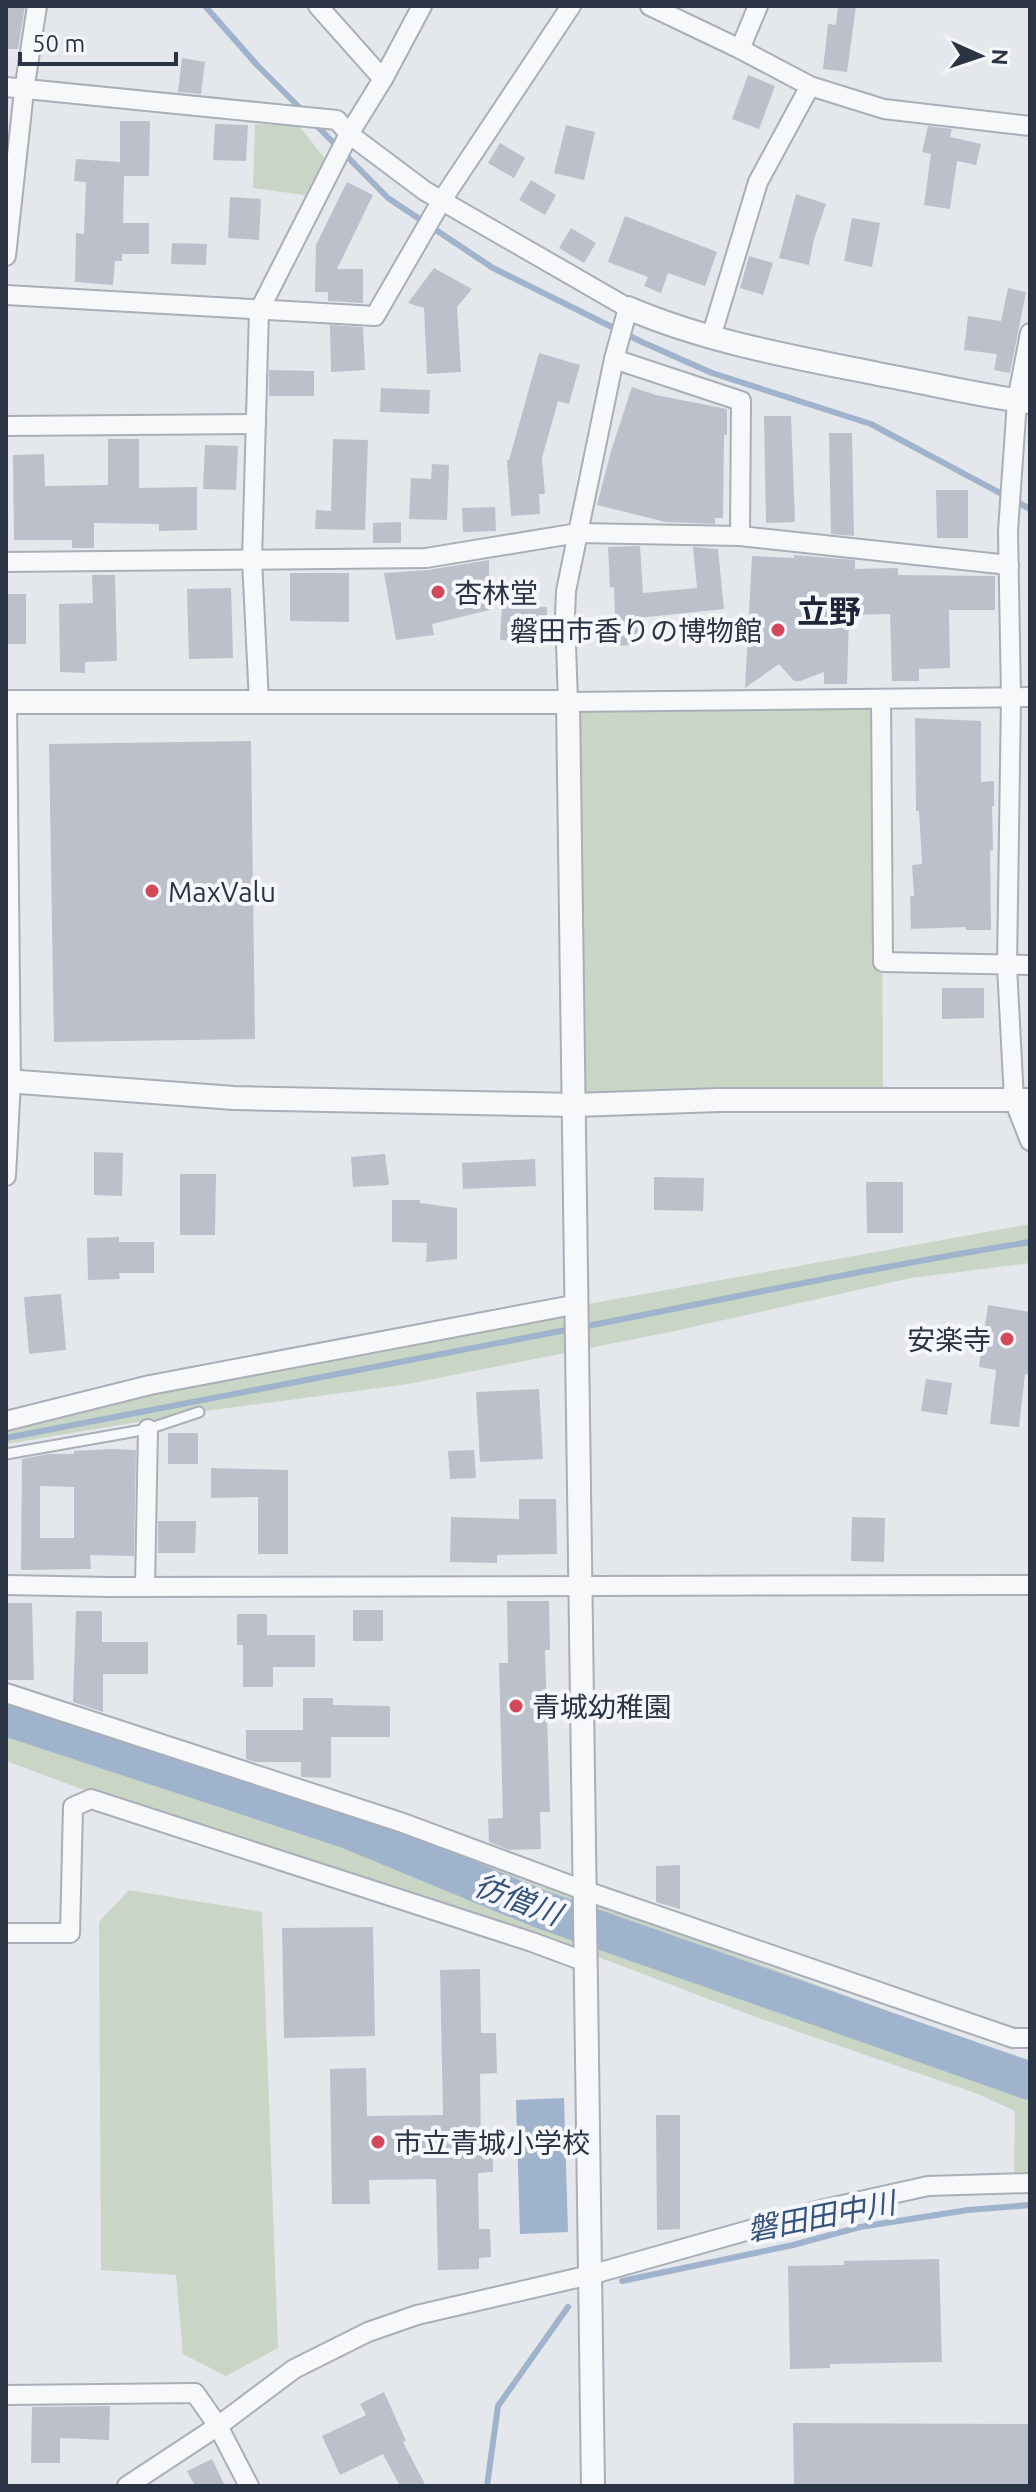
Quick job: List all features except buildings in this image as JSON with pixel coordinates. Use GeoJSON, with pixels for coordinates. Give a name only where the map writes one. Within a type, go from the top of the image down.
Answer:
{"type":"FeatureCollection","features":[{"type":"Feature","properties":{"kind":"street"},"geometry":{"type":"LineString","coordinates":[[6,256],[15,89],[37,6]]}},
{"type":"Feature","properties":{"kind":"street"},"geometry":{"type":"LineString","coordinates":[[318,6],[383,79]]}},
{"type":"Feature","properties":{"kind":"street"},"geometry":{"type":"LineString","coordinates":[[259,702],[252,560],[259,311],[349,134],[422,6]]}},
{"type":"Feature","properties":{"kind":"street"},"geometry":{"type":"LineString","coordinates":[[6,295],[375,316],[442,200],[571,6]]}},
{"type":"Feature","properties":{"kind":"street"},"geometry":{"type":"LineString","coordinates":[[650,6],[810,86],[884,109],[1030,126]]}},
{"type":"Feature","properties":{"kind":"street"},"geometry":{"type":"LineString","coordinates":[[740,49],[758,6]]}},
{"type":"Feature","properties":{"kind":"street"},"geometry":{"type":"LineString","coordinates":[[711,337],[758,182],[810,86]]}},
{"type":"Feature","properties":{"kind":"street"},"geometry":{"type":"LineString","coordinates":[[15,89],[337,120],[349,134],[425,191],[628,308],[658,321],[711,337],[832,365],[1024,402]]}},
{"type":"Feature","properties":{"kind":"street"},"geometry":{"type":"LineString","coordinates":[[593,2486],[566,591],[614,359],[628,308]]}},
{"type":"Feature","properties":{"kind":"street"},"geometry":{"type":"LineString","coordinates":[[1030,333],[1024,402],[1011,485],[1009,565],[1021,697],[1007,966],[1022,1100],[1030,1141]]}},
{"type":"Feature","properties":{"kind":"street"},"geometry":{"type":"LineString","coordinates":[[614,359],[741,401],[740,536]]}},
{"type":"Feature","properties":{"kind":"street"},"geometry":{"type":"LineString","coordinates":[[6,426],[256,424]]}},
{"type":"Feature","properties":{"kind":"street"},"geometry":{"type":"LineString","coordinates":[[1011,485],[1030,496]]}},
{"type":"Feature","properties":{"kind":"street"},"geometry":{"type":"LineString","coordinates":[[6,562],[426,558],[578,533],[740,536],[1009,565]]}},
{"type":"Feature","properties":{"kind":"street"},"geometry":{"type":"LineString","coordinates":[[6,1176],[9,1081],[6,702],[568,702],[1021,697]]}},
{"type":"Feature","properties":{"kind":"street"},"geometry":{"type":"LineString","coordinates":[[881,699],[883,962],[1030,965]]}},
{"type":"Feature","properties":{"kind":"street"},"geometry":{"type":"LineString","coordinates":[[9,1081],[234,1098],[575,1105],[719,1100],[1022,1100]]}},
{"type":"Feature","properties":{"kind":"street"},"geometry":{"type":"LineString","coordinates":[[6,1421],[150,1385],[578,1304]]}},
{"type":"Feature","properties":{"kind":"street"},"geometry":{"type":"LineString","coordinates":[[145,1587],[148,1429]]}},
{"type":"Feature","properties":{"kind":"street"},"geometry":{"type":"LineString","coordinates":[[6,1585],[1030,1585]]}},
{"type":"Feature","properties":{"kind":"street"},"geometry":{"type":"LineString","coordinates":[[6,1693],[403,1823],[586,1891],[1024,2040]]}},
{"type":"Feature","properties":{"kind":"street"},"geometry":{"type":"LineString","coordinates":[[6,1933],[70,1933],[73,1807],[91,1799],[586,1962]]}},
{"type":"Feature","properties":{"kind":"street"},"geometry":{"type":"LineString","coordinates":[[127,2486],[218,2426],[294,2369],[368,2332],[417,2315],[590,2275],[820,2210],[928,2186],[1030,2183]]}},
{"type":"Feature","properties":{"kind":"street"},"geometry":{"type":"LineString","coordinates":[[6,2395],[195,2393],[218,2426],[249,2486]]}},
{"type":"Feature","properties":{"kind":"lane"},"geometry":{"type":"LineString","coordinates":[[6,1454],[148,1429],[199,1412]]}},
{"type":"Feature","properties":{"kind":"green space"},"geometry":{"type":"Polygon","coordinates":[[[255,124],[299,126],[326,160],[305,195],[253,188],[255,124]]]}},
{"type":"Feature","properties":{"kind":"green space"},"geometry":{"type":"Polygon","coordinates":[[[881,699],[883,1100],[575,1105],[568,702],[881,699]]]}},
{"type":"Feature","properties":{"kind":"green space"},"geometry":{"type":"Polygon","coordinates":[[[1030,1224],[1030,1263],[911,1278],[670,1332],[408,1384],[199,1412],[6,1444],[6,1416],[379,1342],[1030,1224]]]}},
{"type":"Feature","properties":{"kind":"green space"},"geometry":{"type":"Polygon","coordinates":[[[6,1693],[503,1860],[686,1936],[942,2031],[1030,2060],[1030,2174],[1014,2173],[1015,2111],[978,2094],[756,2017],[530,1931],[235,1846],[6,1761],[6,1693]]]}},
{"type":"Feature","properties":{"kind":"green space"},"geometry":{"type":"Polygon","coordinates":[[[129,1890],[262,1912],[278,2348],[226,2376],[183,2354],[176,2275],[101,2270],[99,1922],[129,1890]]]}},
{"type":"Feature","properties":{"kind":"water"},"geometry":{"type":"Polygon","coordinates":[[[564,2098],[568,2232],[520,2234],[516,2100],[564,2098]]]}},
{"type":"Feature","properties":{"kind":"waterway"},"geometry":{"type":"LineString","coordinates":[[205,6],[305,113]]}},
{"type":"Feature","properties":{"kind":"waterway"},"geometry":{"type":"LineString","coordinates":[[315,124],[388,198],[493,268],[712,373],[871,424],[1030,509]]}},
{"type":"Feature","properties":{"kind":"waterway"},"geometry":{"type":"LineString","coordinates":[[582,1327],[1030,1242]]}},
{"type":"Feature","properties":{"kind":"waterway"},"geometry":{"type":"LineString","coordinates":[[6,1438],[571,1329]]}},
{"type":"Feature","properties":{"kind":"waterway","name":"彷僧川"},"geometry":{"type":"LineString","coordinates":[[6,1717],[346,1829],[540,1909],[1030,2081]]}},
{"type":"Feature","properties":{"kind":"waterway","name":"磐田田中川"},"geometry":{"type":"LineString","coordinates":[[622,2281],[793,2245],[860,2227],[968,2210],[1030,2205]]}},
{"type":"Feature","properties":{"kind":"waterway","name":"磐田田中川"},"geometry":{"type":"LineString","coordinates":[[487,2486],[498,2406],[568,2307]]}},
{"type":"Feature","properties":{"kind":"place","name":"杏林堂"},"geometry":{"type":"Point","coordinates":[438,592]}},
{"type":"Feature","properties":{"kind":"place","name":"磐田市香りの博物館"},"geometry":{"type":"Point","coordinates":[778,630]}},
{"type":"Feature","properties":{"kind":"place","name":"MaxValu"},"geometry":{"type":"Point","coordinates":[152,891]}},
{"type":"Feature","properties":{"kind":"place","name":"安楽寺"},"geometry":{"type":"Point","coordinates":[1007,1339]}},
{"type":"Feature","properties":{"kind":"place","name":"青城幼稚園"},"geometry":{"type":"Point","coordinates":[516,1706]}},
{"type":"Feature","properties":{"kind":"place","name":"市立青城小学校"},"geometry":{"type":"Point","coordinates":[378,2142]}},
{"type":"Feature","properties":{"kind":"district","name":"立野"},"geometry":{"type":"Point","coordinates":[829,611]}}]}
